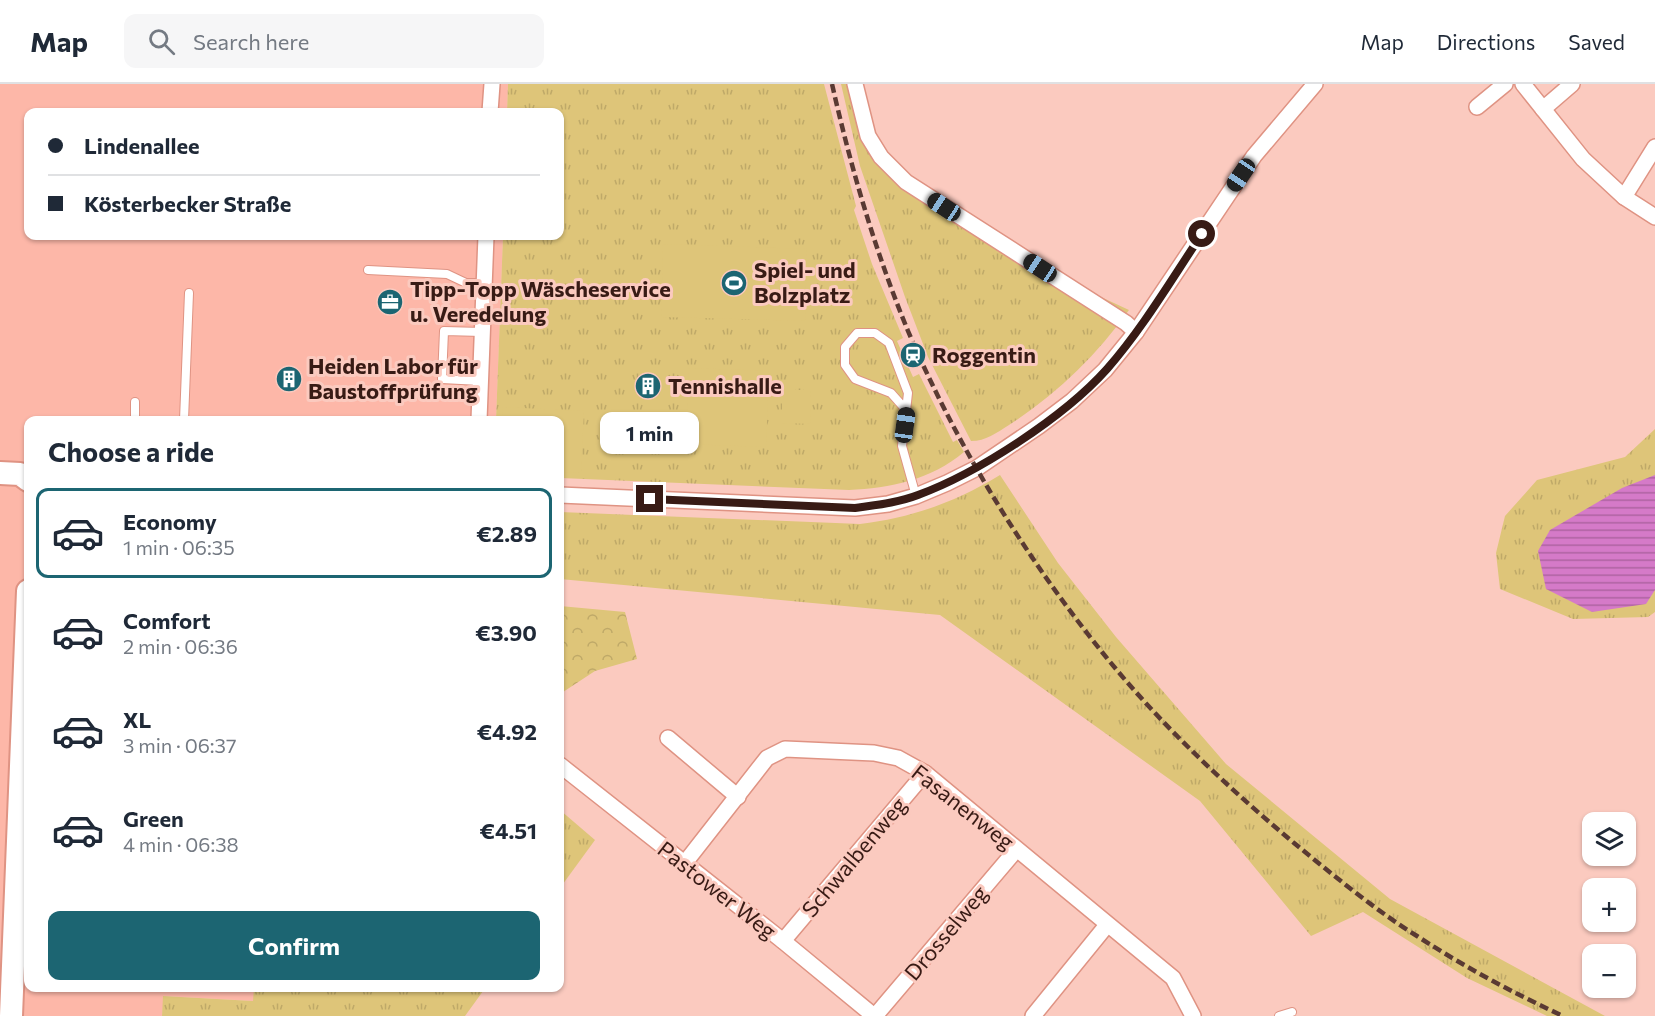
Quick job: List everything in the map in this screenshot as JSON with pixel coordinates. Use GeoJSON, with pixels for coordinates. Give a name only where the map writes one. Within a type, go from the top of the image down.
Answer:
{"type":"FeatureCollection","features":[{"type":"Feature","properties":{"kind":"street"},"geometry":{"type":"LineString","coordinates":[[490,108],[492,84]]}},
{"type":"Feature","properties":{"kind":"street"},"geometry":{"type":"LineString","coordinates":[[855,84],[868,136],[881,157],[906,182],[1126,323],[1136,332]]}},
{"type":"Feature","properties":{"kind":"street"},"geometry":{"type":"LineString","coordinates":[[564,495],[855,508],[888,504],[916,496],[977,468],[1072,401],[1106,370],[1136,332],[1254,156],[1315,84]]}},
{"type":"Feature","properties":{"kind":"street"},"geometry":{"type":"LineString","coordinates":[[1477,107],[1505,84]]}},
{"type":"Feature","properties":{"kind":"street"},"geometry":{"type":"LineString","coordinates":[[1523,84],[1583,159],[1623,197],[1655,217]]}},
{"type":"Feature","properties":{"kind":"street"},"geometry":{"type":"LineString","coordinates":[[1543,109],[1572,84]]}},
{"type":"Feature","properties":{"kind":"street"},"geometry":{"type":"LineString","coordinates":[[1623,197],[1655,147]]}},
{"type":"Feature","properties":{"kind":"street"},"geometry":{"type":"LineString","coordinates":[[479,416],[486,240]]}},
{"type":"Feature","properties":{"kind":"street"},"geometry":{"type":"LineString","coordinates":[[668,738],[738,796]]}},
{"type":"Feature","properties":{"kind":"street","name":"Fasanenweg"},"geometry":{"type":"LineString","coordinates":[[684,864],[767,758],[785,749],[874,753],[898,758],[925,773],[1173,978],[1193,1016]]}},
{"type":"Feature","properties":{"kind":"street","name":"Pastower Weg"},"geometry":{"type":"LineString","coordinates":[[564,768],[875,1016]]}},
{"type":"Feature","properties":{"kind":"street","name":"Schwalbenweg"},"geometry":{"type":"LineString","coordinates":[[783,941],[925,773]]}},
{"type":"Feature","properties":{"kind":"street"},"geometry":{"type":"LineString","coordinates":[[11,1016],[16,974],[24,815]]}},
{"type":"Feature","properties":{"kind":"street","name":"Drosselweg"},"geometry":{"type":"LineString","coordinates":[[875,1016],[1016,850]]}},
{"type":"Feature","properties":{"kind":"street"},"geometry":{"type":"LineString","coordinates":[[1033,1016],[1107,925]]}},
{"type":"Feature","properties":{"kind":"lane"},"geometry":{"type":"LineString","coordinates":[[368,270],[447,274],[466,283],[484,283]]}},
{"type":"Feature","properties":{"kind":"lane"},"geometry":{"type":"LineString","coordinates":[[184,416],[189,293]]}},
{"type":"Feature","properties":{"kind":"lane"},"geometry":{"type":"LineString","coordinates":[[480,381],[442,379],[444,331],[482,332]]}},
{"type":"Feature","properties":{"kind":"lane"},"geometry":{"type":"LineString","coordinates":[[907,411],[891,393],[855,379],[845,365],[845,347],[857,333],[875,333],[889,343],[908,393],[907,411],[902,446],[916,496]]}},
{"type":"Feature","properties":{"kind":"lane"},"geometry":{"type":"LineString","coordinates":[[135,402],[135,416]]}},
{"type":"Feature","properties":{"kind":"lane"},"geometry":{"type":"LineString","coordinates":[[1279,1016],[1292,1012]]}},
{"type":"Feature","properties":{"kind":"shaded area"},"geometry":{"type":"Polygon","coordinates":[[[0,84],[508,84],[507,108],[24,108],[24,240],[503,240],[496,416],[24,416],[24,992],[254,992],[254,1001],[164,996],[162,1016],[0,1016],[0,84]]]}},
{"type":"Feature","properties":{"kind":"shaded area"},"geometry":{"type":"Polygon","coordinates":[[[1655,475],[1655,590],[1646,604],[1592,612],[1546,589],[1538,551],[1550,530],[1622,488],[1655,475]]]}},
{"type":"Feature","properties":{"kind":"green space"},"geometry":{"type":"Polygon","coordinates":[[[508,84],[824,84],[856,206],[854,210],[872,264],[903,338],[897,341],[913,377],[919,374],[953,442],[957,440],[964,452],[938,469],[909,481],[849,490],[564,478],[564,416],[496,416],[503,240],[564,240],[564,108],[507,108],[508,84]]]}},
{"type":"Feature","properties":{"kind":"green space"},"geometry":{"type":"Polygon","coordinates":[[[841,84],[861,84],[873,132],[892,160],[916,182],[1088,291],[1129,310],[1075,373],[1027,413],[986,438],[971,441],[928,357],[860,166],[841,84]]]}},
{"type":"Feature","properties":{"kind":"green space","name":"Spiel- und Bolzplatz"},"geometry":{"type":"Polygon","coordinates":[[[663,244],[807,249],[805,321],[661,317],[663,244]]]}},
{"type":"Feature","properties":{"kind":"green space"},"geometry":{"type":"Polygon","coordinates":[[[689,368],[769,371],[766,447],[686,444],[689,368]]]}},
{"type":"Feature","properties":{"kind":"green space"},"geometry":{"type":"Polygon","coordinates":[[[782,390],[811,390],[810,424],[782,423],[782,390]]]}},
{"type":"Feature","properties":{"kind":"green space"},"geometry":{"type":"Polygon","coordinates":[[[503,407],[584,411],[581,473],[564,472],[564,416],[502,416],[503,407]]]}},
{"type":"Feature","properties":{"kind":"green space"},"geometry":{"type":"Polygon","coordinates":[[[1655,429],[1655,612],[1648,617],[1573,619],[1500,589],[1496,553],[1505,516],[1537,480],[1625,457],[1655,429]]]}},
{"type":"Feature","properties":{"kind":"green space"},"geometry":{"type":"Polygon","coordinates":[[[1000,475],[1058,563],[1116,637],[1226,764],[1390,899],[1605,1016],[1547,1016],[1467,978],[1363,912],[1311,936],[1200,801],[940,615],[564,579],[564,512],[860,524],[915,513],[950,501],[1000,475]]]}},
{"type":"Feature","properties":{"kind":"green space"},"geometry":{"type":"Polygon","coordinates":[[[564,606],[625,612],[637,659],[595,671],[564,691],[564,606]]]}},
{"type":"Feature","properties":{"kind":"green space"},"geometry":{"type":"Polygon","coordinates":[[[564,813],[595,840],[564,883],[564,813]]]}},
{"type":"Feature","properties":{"kind":"green space"},"geometry":{"type":"Polygon","coordinates":[[[254,992],[482,992],[465,1016],[162,1016],[163,996],[253,1001],[254,992]]]}},
{"type":"Feature","properties":{"kind":"railway"},"geometry":{"type":"LineString","coordinates":[[832,84],[847,147],[874,240],[896,301],[927,374],[970,458],[1019,538],[1102,652],[1169,728],[1218,776],[1268,821],[1339,879],[1385,915],[1434,947],[1488,979],[1563,1016]]}},
{"type":"Feature","properties":{"kind":"place","name":"Spiel- und Bolzplatz"},"geometry":{"type":"Point","coordinates":[734,283]}},
{"type":"Feature","properties":{"kind":"place","name":"Tipp-Topp Wäscheservice u. Veredelung"},"geometry":{"type":"Point","coordinates":[390,302]}},
{"type":"Feature","properties":{"kind":"place","name":"Roggentin"},"geometry":{"type":"Point","coordinates":[913,355]}},
{"type":"Feature","properties":{"kind":"place","name":"Heiden Labor für Baustoffprüfung"},"geometry":{"type":"Point","coordinates":[289,379]}},
{"type":"Feature","properties":{"kind":"place","name":"Tennishalle"},"geometry":{"type":"Point","coordinates":[648,386]}},
{"type":"Feature","properties":{"kind":"route"},"geometry":{"type":"LineString","coordinates":[[650,499],[855,508],[888,504],[916,496],[946,483],[977,468],[1039,426],[1072,401],[1106,370],[1136,332],[1202,234]]}}]}
